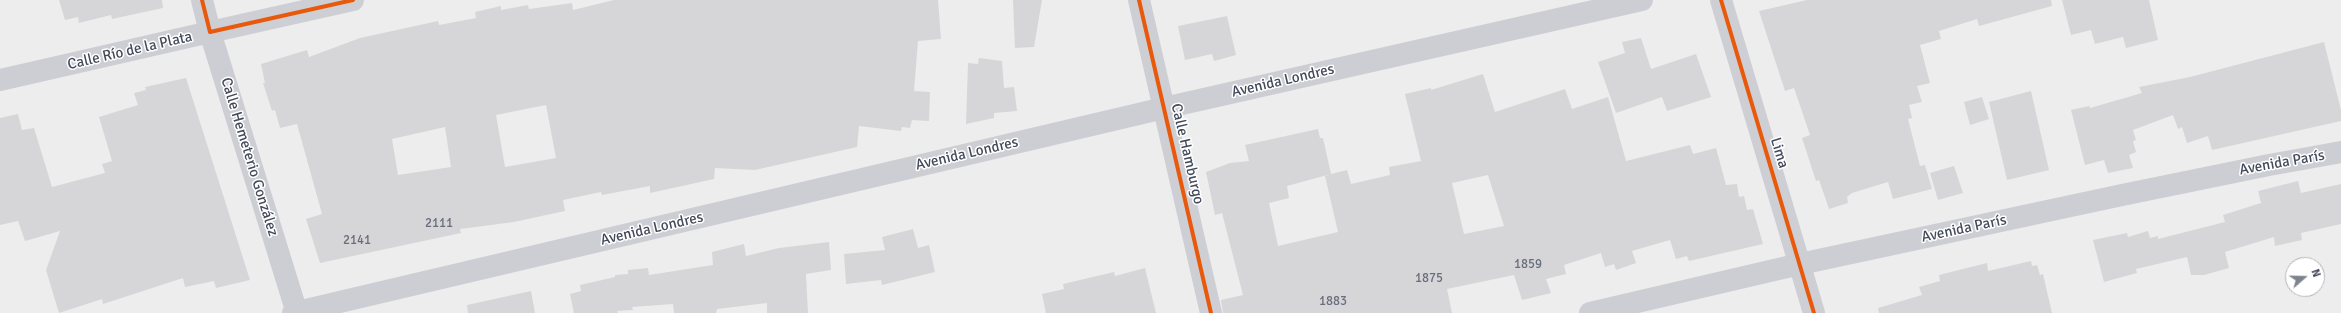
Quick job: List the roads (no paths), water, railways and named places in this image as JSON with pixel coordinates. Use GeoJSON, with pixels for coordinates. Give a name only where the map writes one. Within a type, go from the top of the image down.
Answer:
{"type":"FeatureCollection","features":[{"type":"Feature","properties":{"kind":"main road","name":"Avenida Londres"},"geometry":{"type":"LineString","coordinates":[[296,313],[1164,108],[1642,0]]}},
{"type":"Feature","properties":{"kind":"main road","name":"Calle Río de la Plata"},"geometry":{"type":"LineString","coordinates":[[0,80],[210,32]]}},
{"type":"Feature","properties":{"kind":"main road","name":"Calle Hemeterio González"},"geometry":{"type":"LineString","coordinates":[[210,32],[296,313]]}},
{"type":"Feature","properties":{"kind":"main road","name":"Avenida París"},"geometry":{"type":"LineString","coordinates":[[1590,313],[1800,264],[2160,187],[2341,152]]}},
{"type":"Feature","properties":{"kind":"street","name":"Calle Hemeterio González"},"geometry":{"type":"LineString","coordinates":[[202,0],[210,32]]}},
{"type":"Feature","properties":{"kind":"street","name":"Calle Río de la Plata"},"geometry":{"type":"LineString","coordinates":[[210,32],[353,0]]}},
{"type":"Feature","properties":{"kind":"street","name":"Calle Hamburgo"},"geometry":{"type":"LineString","coordinates":[[1139,0],[1211,313]]}},
{"type":"Feature","properties":{"kind":"street","name":"Lima"},"geometry":{"type":"LineString","coordinates":[[1721,0],[1814,313]]}}]}
